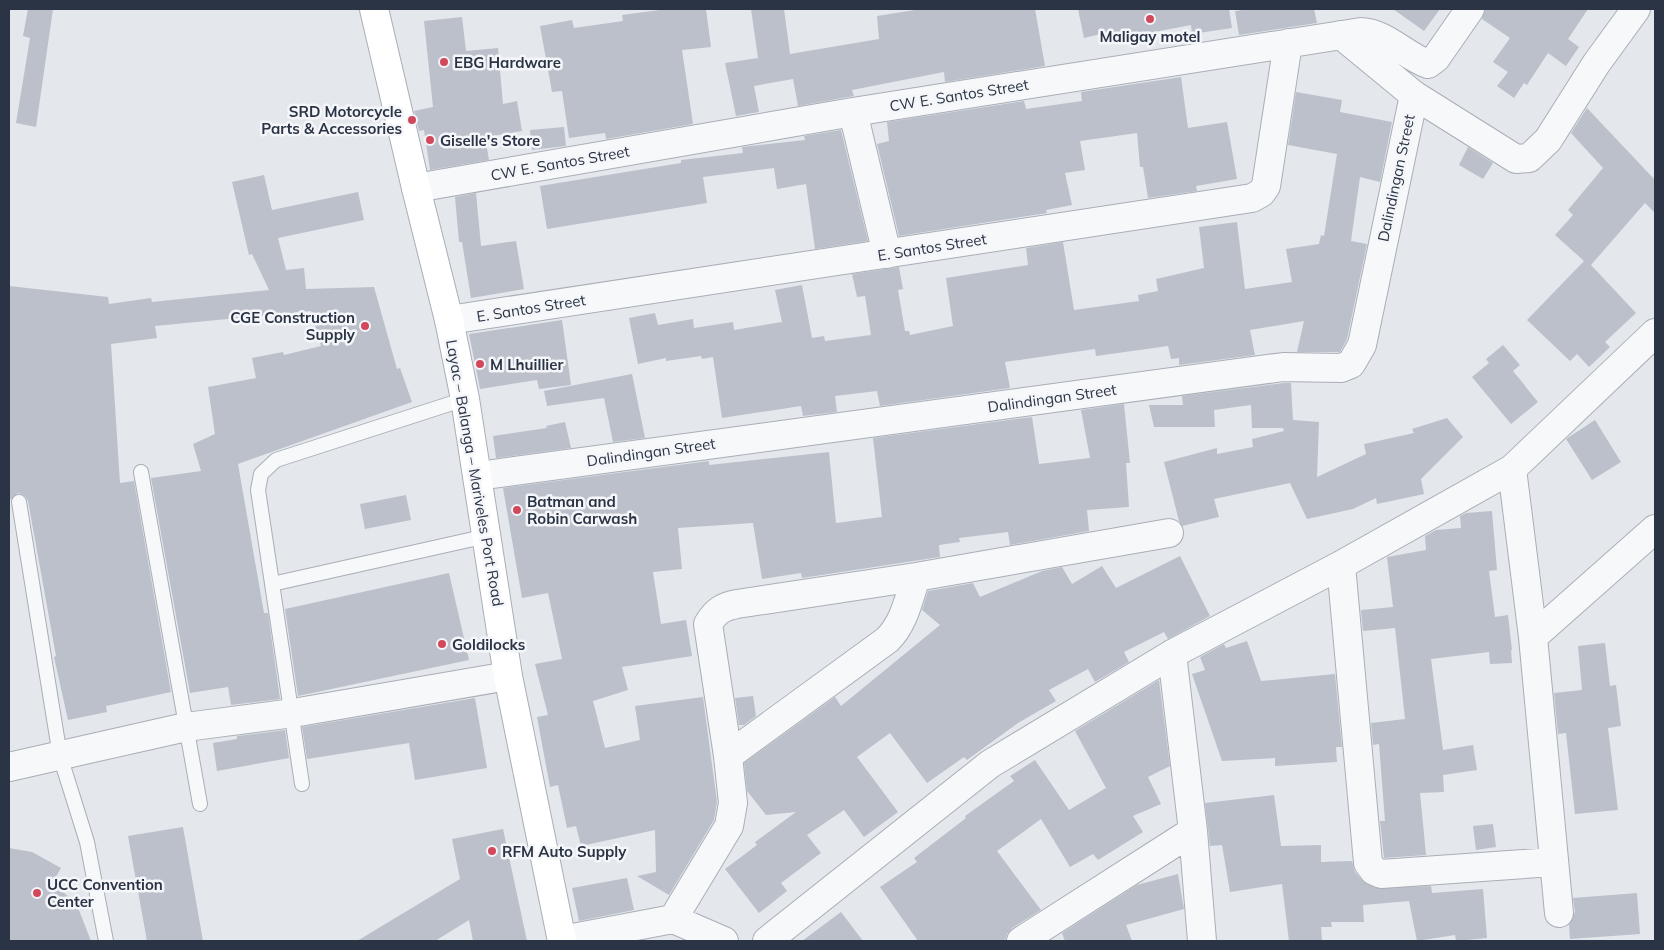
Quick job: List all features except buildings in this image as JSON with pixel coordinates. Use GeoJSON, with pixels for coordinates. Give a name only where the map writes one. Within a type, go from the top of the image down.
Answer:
{"type":"FeatureCollection","features":[{"type":"Feature","properties":{"kind":"main road","name":"Layac – Balanga – Mariveles Port Road"},"geometry":{"type":"LineString","coordinates":[[374,9],[449,320],[465,399],[508,676],[562,941]]}},
{"type":"Feature","properties":{"kind":"street","name":"CW E. Santos Street"},"geometry":{"type":"LineString","coordinates":[[416,188],[854,112],[1342,35],[1371,32],[1419,61],[1428,64],[1436,58],[1470,9]]}},
{"type":"Feature","properties":{"kind":"street"},"geometry":{"type":"LineString","coordinates":[[1342,35],[1414,95],[1516,159],[1529,158],[1548,140],[1596,64],[1636,9]]}},
{"type":"Feature","properties":{"kind":"street","name":"E. Santos Street"},"geometry":{"type":"LineString","coordinates":[[449,320],[1252,198],[1261,193],[1266,186],[1288,43]]}},
{"type":"Feature","properties":{"kind":"street","name":"Dalindingan Street"},"geometry":{"type":"LineString","coordinates":[[478,476],[1283,367],[1341,368],[1351,364],[1362,345],[1414,95]]}},
{"type":"Feature","properties":{"kind":"street"},"geometry":{"type":"LineString","coordinates":[[854,112],[887,254]]}},
{"type":"Feature","properties":{"kind":"street"},"geometry":{"type":"LineString","coordinates":[[767,941],[990,764],[1172,654],[1341,564],[1512,469],[1655,333]]}},
{"type":"Feature","properties":{"kind":"street"},"geometry":{"type":"LineString","coordinates":[[1512,469],[1533,637],[1559,913]]}},
{"type":"Feature","properties":{"kind":"street"},"geometry":{"type":"LineString","coordinates":[[1533,637],[1655,530]]}},
{"type":"Feature","properties":{"kind":"street"},"geometry":{"type":"LineString","coordinates":[[673,919],[729,826],[733,803],[728,756],[708,624],[715,613],[724,606],[916,577],[1169,533]]}},
{"type":"Feature","properties":{"kind":"street"},"geometry":{"type":"LineString","coordinates":[[1341,564],[1368,863],[1374,871],[1382,874],[1553,862]]}},
{"type":"Feature","properties":{"kind":"street"},"geometry":{"type":"LineString","coordinates":[[728,756],[895,632],[916,577]]}},
{"type":"Feature","properties":{"kind":"street"},"geometry":{"type":"LineString","coordinates":[[1172,654],[1202,941]]}},
{"type":"Feature","properties":{"kind":"street"},"geometry":{"type":"LineString","coordinates":[[9,767],[186,726],[293,712],[508,676]]}},
{"type":"Feature","properties":{"kind":"street"},"geometry":{"type":"LineString","coordinates":[[1021,941],[1192,831]]}},
{"type":"Feature","properties":{"kind":"street"},"geometry":{"type":"LineString","coordinates":[[562,941],[673,919],[724,941]]}},
{"type":"Feature","properties":{"kind":"lane"},"geometry":{"type":"LineString","coordinates":[[302,784],[293,712],[258,490],[261,474],[276,460],[465,399]]}},
{"type":"Feature","properties":{"kind":"lane"},"geometry":{"type":"LineString","coordinates":[[141,472],[200,804]]}},
{"type":"Feature","properties":{"kind":"lane"},"geometry":{"type":"LineString","coordinates":[[19,502],[60,756],[87,842],[106,941]]}},
{"type":"Feature","properties":{"kind":"lane"},"geometry":{"type":"LineString","coordinates":[[272,584],[487,536]]}},
{"type":"Feature","properties":{"kind":"place","name":"Maligay motel"},"geometry":{"type":"Point","coordinates":[1150,19]}},
{"type":"Feature","properties":{"kind":"place","name":"EBG Hardware"},"geometry":{"type":"Point","coordinates":[444,62]}},
{"type":"Feature","properties":{"kind":"place","name":"SRD Motorcycle Parts & Accessories"},"geometry":{"type":"Point","coordinates":[412,120]}},
{"type":"Feature","properties":{"kind":"place","name":"Giselle's Store"},"geometry":{"type":"Point","coordinates":[430,140]}},
{"type":"Feature","properties":{"kind":"place","name":"CGE Construction Supply"},"geometry":{"type":"Point","coordinates":[365,326]}},
{"type":"Feature","properties":{"kind":"place","name":"M Lhuillier"},"geometry":{"type":"Point","coordinates":[480,364]}},
{"type":"Feature","properties":{"kind":"place","name":"Batman and Robin Carwash"},"geometry":{"type":"Point","coordinates":[517,510]}},
{"type":"Feature","properties":{"kind":"place","name":"Goldilocks"},"geometry":{"type":"Point","coordinates":[442,644]}},
{"type":"Feature","properties":{"kind":"place","name":"RFM Auto Supply"},"geometry":{"type":"Point","coordinates":[492,851]}},
{"type":"Feature","properties":{"kind":"place","name":"UCC Convention Center"},"geometry":{"type":"Point","coordinates":[37,893]}}]}
